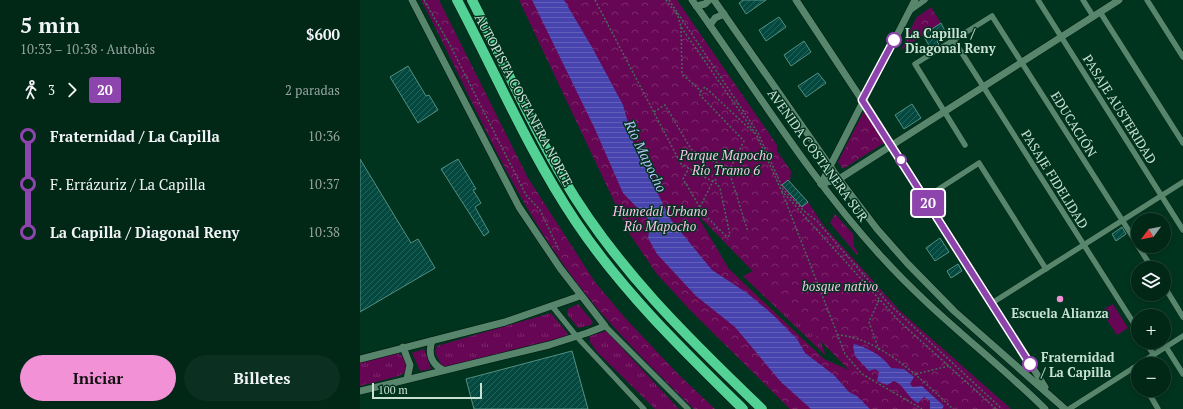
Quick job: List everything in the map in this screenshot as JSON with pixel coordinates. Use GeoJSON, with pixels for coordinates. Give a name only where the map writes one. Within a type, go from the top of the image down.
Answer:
{"type":"FeatureCollection","features":[{"type":"Feature","properties":{"kind":"highway","name":"AUTOPISTA COSTANERA NORTE"},"geometry":{"type":"LineString","coordinates":[[457,0],[533,151],[576,223],[610,269],[646,313],[743,409]]}},
{"type":"Feature","properties":{"kind":"highway","name":"AUTOPISTA COSTANERA NORTE"},"geometry":{"type":"LineString","coordinates":[[472,0],[536,128],[563,178],[599,233],[629,273],[662,310],[694,344],[762,409]]}},
{"type":"Feature","properties":{"kind":"street"},"geometry":{"type":"LineString","coordinates":[[412,0],[512,195],[540,240],[580,296],[605,326],[688,409]]}},
{"type":"Feature","properties":{"kind":"street"},"geometry":{"type":"LineString","coordinates":[[694,3],[705,4],[709,0]]}},
{"type":"Feature","properties":{"kind":"street","name":"AVENIDA COSTANERA SUR"},"geometry":{"type":"LineString","coordinates":[[714,0],[839,179],[877,229],[925,282],[970,326],[1065,409]]}},
{"type":"Feature","properties":{"kind":"street"},"geometry":{"type":"LineString","coordinates":[[796,0],[891,144],[1050,395]]}},
{"type":"Feature","properties":{"kind":"street"},"geometry":{"type":"LineString","coordinates":[[821,184],[862,100],[915,0]]}},
{"type":"Feature","properties":{"kind":"street"},"geometry":{"type":"LineString","coordinates":[[909,12],[925,0]]}},
{"type":"Feature","properties":{"kind":"street","name":"PASAJE AUSTERIDAD"},"geometry":{"type":"LineString","coordinates":[[1038,0],[1183,230]]}},
{"type":"Feature","properties":{"kind":"street"},"geometry":{"type":"LineString","coordinates":[[1083,0],[1097,14],[1183,143]]}},
{"type":"Feature","properties":{"kind":"street"},"geometry":{"type":"LineString","coordinates":[[821,184],[839,179],[891,144],[1119,0]]}},
{"type":"Feature","properties":{"kind":"street"},"geometry":{"type":"LineString","coordinates":[[1147,0],[1183,57]]}},
{"type":"Feature","properties":{"kind":"street","name":"AVENIDA COSTANERA SUR"},"geometry":{"type":"LineString","coordinates":[[694,3],[821,184],[876,251],[931,308],[1045,409]]}},
{"type":"Feature","properties":{"kind":"street"},"geometry":{"type":"LineString","coordinates":[[710,25],[715,18],[724,14]]}},
{"type":"Feature","properties":{"kind":"street","name":"EDUCACIÓN"},"geometry":{"type":"LineString","coordinates":[[953,39],[992,16],[1131,235]]}},
{"type":"Feature","properties":{"kind":"street"},"geometry":{"type":"LineString","coordinates":[[953,39],[915,64],[965,145]]}},
{"type":"Feature","properties":{"kind":"street","name":"PASAJE FIDELIDAD"},"geometry":{"type":"LineString","coordinates":[[953,39],[1131,319]]}},
{"type":"Feature","properties":{"kind":"street"},"geometry":{"type":"LineString","coordinates":[[925,198],[979,163],[1046,269]]}},
{"type":"Feature","properties":{"kind":"street"},"geometry":{"type":"LineString","coordinates":[[992,304],[1183,182]]}},
{"type":"Feature","properties":{"kind":"street"},"geometry":{"type":"LineString","coordinates":[[360,359],[402,347],[432,341],[505,322],[580,296]]}},
{"type":"Feature","properties":{"kind":"street"},"geometry":{"type":"LineString","coordinates":[[1171,297],[1183,317]]}},
{"type":"Feature","properties":{"kind":"street"},"geometry":{"type":"LineString","coordinates":[[552,306],[577,337],[644,409]]}},
{"type":"Feature","properties":{"kind":"street"},"geometry":{"type":"LineString","coordinates":[[360,391],[577,337],[605,326]]}},
{"type":"Feature","properties":{"kind":"street"},"geometry":{"type":"LineString","coordinates":[[1171,344],[1183,336]]}},
{"type":"Feature","properties":{"kind":"street"},"geometry":{"type":"LineString","coordinates":[[432,341],[430,352],[431,358],[436,365],[443,370]]}},
{"type":"Feature","properties":{"kind":"street"},"geometry":{"type":"LineString","coordinates":[[402,347],[410,365],[407,379]]}},
{"type":"Feature","properties":{"kind":"street"},"geometry":{"type":"LineString","coordinates":[[1150,349],[1154,355]]}},
{"type":"Feature","properties":{"kind":"street"},"geometry":{"type":"LineString","coordinates":[[1151,357],[1163,349]]}},
{"type":"Feature","properties":{"kind":"street"},"geometry":{"type":"LineString","coordinates":[[1167,349],[1183,374]]}},
{"type":"Feature","properties":{"kind":"street"},"geometry":{"type":"LineString","coordinates":[[1069,409],[1131,370]]}},
{"type":"Feature","properties":{"kind":"street"},"geometry":{"type":"LineString","coordinates":[[1150,397],[1158,409]]}},
{"type":"Feature","properties":{"kind":"path"},"geometry":{"type":"LineString","coordinates":[[424,0],[449,43],[516,177],[526,195],[540,210],[559,250]]}},
{"type":"Feature","properties":{"kind":"path"},"geometry":{"type":"LineString","coordinates":[[595,0],[681,164],[689,168],[712,182],[720,188],[730,235],[726,237],[700,207],[683,179],[689,168]]}},
{"type":"Feature","properties":{"kind":"path"},"geometry":{"type":"LineString","coordinates":[[668,0],[678,16],[681,27],[682,74],[702,91]]}},
{"type":"Feature","properties":{"kind":"path"},"geometry":{"type":"LineString","coordinates":[[668,0],[758,133],[783,189],[804,211],[817,221],[890,304],[1002,409]]}},
{"type":"Feature","properties":{"kind":"path"},"geometry":{"type":"LineString","coordinates":[[681,27],[757,136],[781,190],[845,354],[862,374],[922,409]]}},
{"type":"Feature","properties":{"kind":"path"},"geometry":{"type":"LineString","coordinates":[[729,171],[744,141],[699,94],[706,87],[757,136]]}},
{"type":"Feature","properties":{"kind":"path"},"geometry":{"type":"LineString","coordinates":[[654,112],[665,105],[691,149],[695,153],[724,165],[729,171],[748,232]]}},
{"type":"Feature","properties":{"kind":"path"},"geometry":{"type":"LineString","coordinates":[[700,207],[714,179],[718,181]]}},
{"type":"Feature","properties":{"kind":"path"},"geometry":{"type":"LineString","coordinates":[[781,190],[899,321],[996,409]]}},
{"type":"Feature","properties":{"kind":"path"},"geometry":{"type":"LineString","coordinates":[[879,299],[869,322],[879,350]]}},
{"type":"Feature","properties":{"kind":"path"},"geometry":{"type":"LineString","coordinates":[[837,335],[858,338],[902,363],[916,374],[953,409]]}},
{"type":"Feature","properties":{"kind":"path"},"geometry":{"type":"LineString","coordinates":[[916,374],[950,366]]}},
{"type":"Feature","properties":{"kind":"green space"},"geometry":{"type":"Polygon","coordinates":[[[421,0],[439,0],[528,178],[595,282],[626,319],[679,375],[715,409],[694,409],[607,320],[561,261],[541,230],[504,166],[421,0]]]}},
{"type":"Feature","properties":{"kind":"green space"},"geometry":{"type":"Polygon","coordinates":[[[519,0],[677,0],[777,145],[777,151],[791,171],[790,182],[808,202],[824,226],[899,310],[1011,409],[790,409],[690,310],[656,273],[629,233],[519,0]],[[696,213],[729,269],[824,359],[849,370],[696,213]]]}},
{"type":"Feature","properties":{"kind":"green space"},"geometry":{"type":"Polygon","coordinates":[[[931,7],[941,23],[901,50],[916,18],[931,7]]]}},
{"type":"Feature","properties":{"kind":"green space"},"geometry":{"type":"Polygon","coordinates":[[[864,111],[884,143],[843,169],[838,162],[864,111]]]}},
{"type":"Feature","properties":{"kind":"green space"},"geometry":{"type":"Polygon","coordinates":[[[773,212],[826,356],[743,276],[755,270],[773,212]]]}},
{"type":"Feature","properties":{"kind":"green space"},"geometry":{"type":"Polygon","coordinates":[[[835,214],[853,234],[854,246],[858,253],[857,255],[830,223],[835,214]]]}},
{"type":"Feature","properties":{"kind":"green space"},"geometry":{"type":"Polygon","coordinates":[[[578,304],[593,322],[591,325],[578,328],[567,314],[568,309],[578,304]]]}},
{"type":"Feature","properties":{"kind":"green space"},"geometry":{"type":"Polygon","coordinates":[[[1113,304],[1128,328],[1117,335],[1101,311],[1113,304]]]}},
{"type":"Feature","properties":{"kind":"green space"},"geometry":{"type":"Polygon","coordinates":[[[551,313],[568,334],[564,337],[443,368],[435,352],[437,346],[551,313]]]}},
{"type":"Feature","properties":{"kind":"green space"},"geometry":{"type":"Polygon","coordinates":[[[606,331],[679,409],[655,409],[597,352],[590,342],[590,336],[606,331]]]}},
{"type":"Feature","properties":{"kind":"green space"},"geometry":{"type":"Polygon","coordinates":[[[424,349],[431,369],[420,371],[412,353],[424,349]]]}},
{"type":"Feature","properties":{"kind":"green space"},"geometry":{"type":"Polygon","coordinates":[[[398,353],[405,361],[407,367],[406,372],[399,376],[360,386],[360,363],[398,353]]]}},
{"type":"Feature","properties":{"kind":"shaded area"},"geometry":{"type":"Polygon","coordinates":[[[532,0],[564,0],[593,49],[623,105],[635,148],[671,220],[712,270],[747,293],[772,314],[797,339],[805,353],[834,375],[849,392],[857,396],[870,409],[811,409],[780,381],[735,327],[696,296],[657,254],[648,238],[650,226],[648,219],[623,193],[594,127],[532,0]]]}},
{"type":"Feature","properties":{"kind":"shaded area"},"geometry":{"type":"Polygon","coordinates":[[[854,344],[875,353],[891,368],[904,369],[914,377],[910,384],[913,387],[922,386],[944,406],[942,409],[930,409],[930,401],[924,397],[918,403],[911,398],[901,385],[894,381],[887,385],[877,381],[879,372],[875,369],[869,371],[855,356],[854,344]]]}},
{"type":"Feature","properties":{"kind":"building"},"geometry":{"type":"Polygon","coordinates":[[[743,0],[766,0],[746,14],[739,3],[743,0]]]}},
{"type":"Feature","properties":{"kind":"building"},"geometry":{"type":"Polygon","coordinates":[[[779,17],[786,27],[766,41],[759,30],[779,17]]]}},
{"type":"Feature","properties":{"kind":"building"},"geometry":{"type":"Polygon","coordinates":[[[941,23],[947,35],[937,42],[939,44],[931,49],[923,35],[941,23]]]}},
{"type":"Feature","properties":{"kind":"building"},"geometry":{"type":"Polygon","coordinates":[[[804,41],[811,52],[791,66],[784,55],[804,41]]]}},
{"type":"Feature","properties":{"kind":"building"},"geometry":{"type":"Polygon","coordinates":[[[408,66],[426,96],[429,95],[438,110],[418,123],[390,77],[408,66]]]}},
{"type":"Feature","properties":{"kind":"building"},"geometry":{"type":"Polygon","coordinates":[[[818,73],[826,83],[806,97],[798,86],[818,73]]]}},
{"type":"Feature","properties":{"kind":"building"},"geometry":{"type":"Polygon","coordinates":[[[912,104],[921,118],[904,129],[895,115],[912,104]]]}},
{"type":"Feature","properties":{"kind":"building"},"geometry":{"type":"Polygon","coordinates":[[[360,159],[411,243],[418,239],[435,268],[360,312],[360,159]]]}},
{"type":"Feature","properties":{"kind":"building"},"geometry":{"type":"Polygon","coordinates":[[[458,159],[476,189],[473,190],[481,203],[475,207],[489,232],[484,236],[441,169],[458,159]]]}},
{"type":"Feature","properties":{"kind":"building"},"geometry":{"type":"Polygon","coordinates":[[[788,180],[808,202],[802,207],[782,185],[788,180]]]}},
{"type":"Feature","properties":{"kind":"building"},"geometry":{"type":"Polygon","coordinates":[[[1122,227],[1126,234],[1116,241],[1112,234],[1122,227]]]}},
{"type":"Feature","properties":{"kind":"building"},"geometry":{"type":"Polygon","coordinates":[[[940,238],[949,252],[935,261],[926,248],[940,238]]]}},
{"type":"Feature","properties":{"kind":"building"},"geometry":{"type":"Polygon","coordinates":[[[958,264],[962,271],[951,278],[947,271],[958,264]]]}},
{"type":"Feature","properties":{"kind":"building"},"geometry":{"type":"Polygon","coordinates":[[[572,351],[588,409],[474,409],[466,379],[572,351]]]}},
{"type":"Feature","properties":{"kind":"bus line","name":"20"},"geometry":{"type":"LineString","coordinates":[[894,40],[862,100],[1030,364]]}},
{"type":"Feature","properties":{"kind":"place","name":"La Capilla / Diagonal Reny"},"geometry":{"type":"Point","coordinates":[894,40]}},
{"type":"Feature","properties":{"kind":"place","name":"Escuela Alianza"},"geometry":{"type":"Point","coordinates":[1060,299]}},
{"type":"Feature","properties":{"kind":"place","name":"Fraternidad / La Capilla"},"geometry":{"type":"Point","coordinates":[1030,364]}},
{"type":"Feature","properties":{"kind":"park label","name":"Parque Mapocho Río Tramo 6"},"geometry":{"type":"Point","coordinates":[726,162]}},
{"type":"Feature","properties":{"kind":"park label","name":"Humedal Urbano Río Mapocho"},"geometry":{"type":"Point","coordinates":[660,218]}},
{"type":"Feature","properties":{"kind":"park label","name":"bosque nativo"},"geometry":{"type":"Point","coordinates":[840,286]}},
{"type":"Feature","properties":{"kind":"water label","name":"Río Mapocho"},"geometry":{"type":"Point","coordinates":[646,156]}}]}
